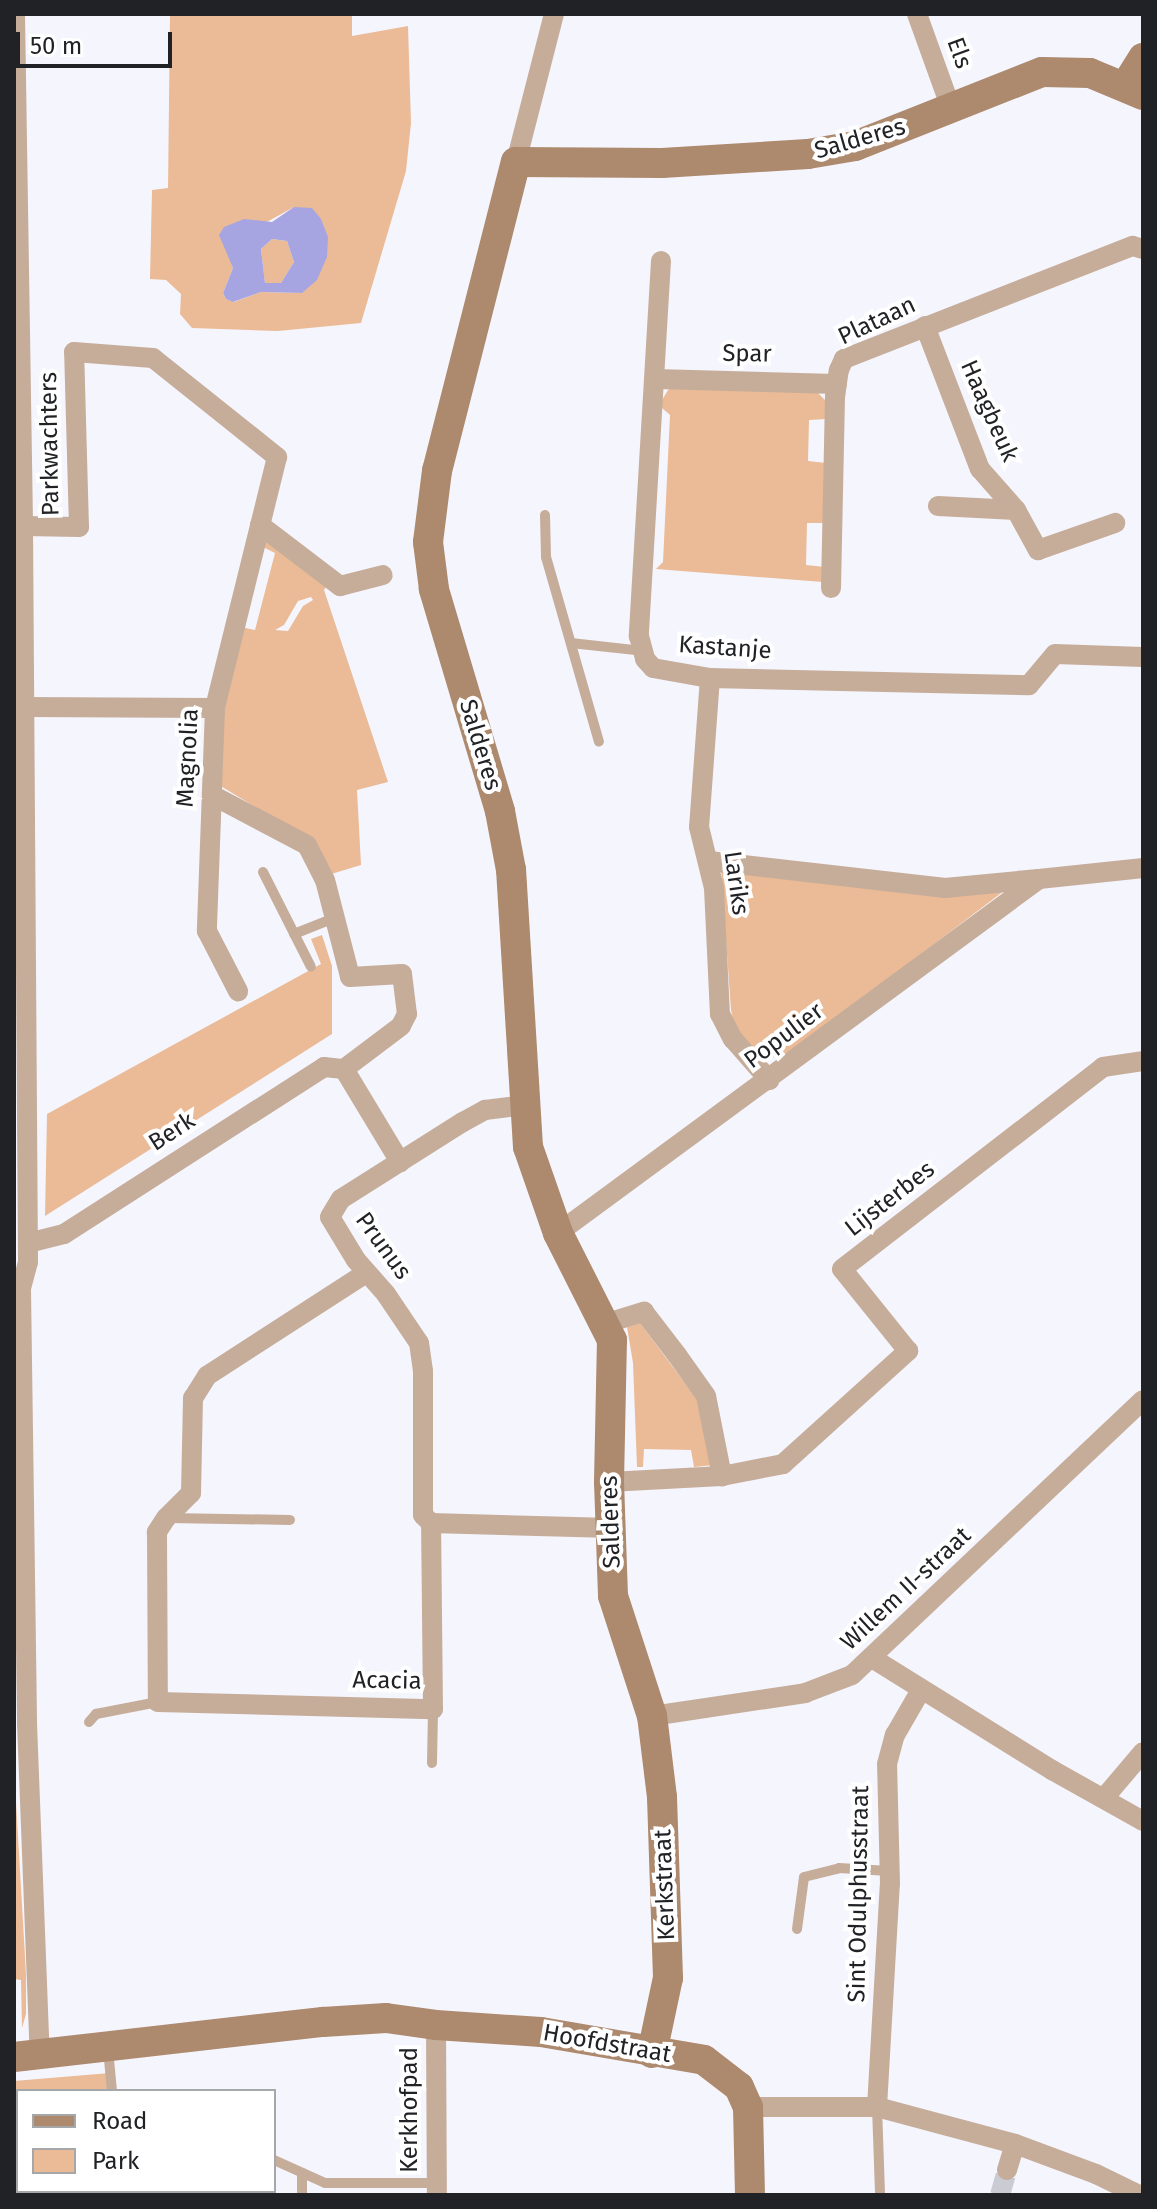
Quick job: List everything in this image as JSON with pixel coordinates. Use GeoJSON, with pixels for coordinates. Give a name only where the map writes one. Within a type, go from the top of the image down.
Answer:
{"type":"FeatureCollection","features":[{"type":"Feature","properties":{"kind":"street"},"geometry":{"type":"LineString","coordinates":[[15,14],[23,526],[28,1243],[28,1262],[21,1289],[27,1723],[27,2056]]}},
{"type":"Feature","properties":{"kind":"street","name":"Salderes"},"geometry":{"type":"LineString","coordinates":[[554,14],[437,471],[428,542],[434,589],[500,811],[511,870],[523,1105],[528,1147],[558,1233],[607,1323],[612,1340],[609,1482],[613,1596],[652,1716]]}},
{"type":"Feature","properties":{"kind":"street","name":"Els"},"geometry":{"type":"LineString","coordinates":[[917,14],[952,111]]}},
{"type":"Feature","properties":{"kind":"street"},"geometry":{"type":"LineString","coordinates":[[1135,90],[1143,58]]}},
{"type":"Feature","properties":{"kind":"street","name":"Salderes"},"geometry":{"type":"LineString","coordinates":[[516,162],[662,163],[808,154],[855,146],[952,111],[1042,72],[1090,73],[1135,90]]}},
{"type":"Feature","properties":{"kind":"street","name":"Plataan"},"geometry":{"type":"LineString","coordinates":[[831,588],[837,384],[844,359],[1133,246],[1143,249]]}},
{"type":"Feature","properties":{"kind":"street","name":"Kastanje"},"geometry":{"type":"LineString","coordinates":[[661,261],[639,636],[653,668],[710,678],[1029,685],[1055,654],[1143,657]]}},
{"type":"Feature","properties":{"kind":"street","name":"Haagbeuk"},"geometry":{"type":"LineString","coordinates":[[925,326],[980,469],[1016,510],[1038,550],[1115,523]]}},
{"type":"Feature","properties":{"kind":"street","name":"Parkwachters"},"geometry":{"type":"LineString","coordinates":[[23,526],[79,527],[74,352],[153,358],[277,457]]}},
{"type":"Feature","properties":{"kind":"street","name":"Spar"},"geometry":{"type":"LineString","coordinates":[[656,379],[837,384]]}},
{"type":"Feature","properties":{"kind":"street","name":"Magnolia"},"geometry":{"type":"LineString","coordinates":[[238,991],[207,931],[215,708],[277,457]]}},
{"type":"Feature","properties":{"kind":"street"},"geometry":{"type":"LineString","coordinates":[[938,506],[1016,510]]}},
{"type":"Feature","properties":{"kind":"street"},"geometry":{"type":"LineString","coordinates":[[260,525],[340,586],[383,575]]}},
{"type":"Feature","properties":{"kind":"street","name":"Lariks"},"geometry":{"type":"LineString","coordinates":[[710,678],[699,827],[714,888],[720,1014],[733,1039],[769,1080]]}},
{"type":"Feature","properties":{"kind":"street"},"geometry":{"type":"LineString","coordinates":[[24,707],[215,708]]}},
{"type":"Feature","properties":{"kind":"street","name":"Berk"},"geometry":{"type":"LineString","coordinates":[[28,1243],[64,1234],[324,1067],[344,1069],[401,1026],[407,1014],[402,974],[350,977],[325,880],[307,845],[212,795]]}},
{"type":"Feature","properties":{"kind":"street"},"geometry":{"type":"LineString","coordinates":[[709,861],[945,888],[1143,868]]}},
{"type":"Feature","properties":{"kind":"street","name":"Populier"},"geometry":{"type":"LineString","coordinates":[[558,1233],[1039,879]]}},
{"type":"Feature","properties":{"kind":"street","name":"Lijsterbes"},"geometry":{"type":"LineString","coordinates":[[609,1482],[722,1476],[783,1464],[908,1351],[842,1269],[1103,1067],[1143,1061]]}},
{"type":"Feature","properties":{"kind":"street"},"geometry":{"type":"LineString","coordinates":[[344,1069],[400,1162]]}},
{"type":"Feature","properties":{"kind":"street","name":"Prunus"},"geometry":{"type":"LineString","coordinates":[[431,1523],[423,1515],[423,1371],[419,1343],[386,1294],[366,1273],[330,1217],[341,1199],[485,1110],[523,1105]]}},
{"type":"Feature","properties":{"kind":"street"},"geometry":{"type":"LineString","coordinates":[[158,1702],[157,1532],[166,1518],[191,1493],[193,1398],[207,1376],[366,1273]]}},
{"type":"Feature","properties":{"kind":"street"},"geometry":{"type":"LineString","coordinates":[[607,1323],[644,1312],[660,1333],[706,1396],[722,1476]]}},
{"type":"Feature","properties":{"kind":"street","name":"Willem II-straat"},"geometry":{"type":"LineString","coordinates":[[652,1716],[805,1693],[852,1675],[1143,1400]]}},
{"type":"Feature","properties":{"kind":"street"},"geometry":{"type":"LineString","coordinates":[[431,1523],[613,1528]]}},
{"type":"Feature","properties":{"kind":"street","name":"Acacia"},"geometry":{"type":"LineString","coordinates":[[158,1702],[433,1709],[431,1523]]}},
{"type":"Feature","properties":{"kind":"street"},"geometry":{"type":"LineString","coordinates":[[872,1658],[1143,1821]]}},
{"type":"Feature","properties":{"kind":"street","name":"Sint Odulphusstraat"},"geometry":{"type":"LineString","coordinates":[[877,2107],[889,1871],[887,1764],[895,1735],[921,1690]]}},
{"type":"Feature","properties":{"kind":"street","name":"Kerkstraat"},"geometry":{"type":"LineString","coordinates":[[652,1716],[662,1797],[668,1978],[652,2053]]}},
{"type":"Feature","properties":{"kind":"street"},"geometry":{"type":"LineString","coordinates":[[1104,1798],[1143,1752]]}},
{"type":"Feature","properties":{"kind":"street","name":"Hoofdstraat"},"geometry":{"type":"LineString","coordinates":[[27,2056],[323,2022],[386,2018],[436,2025],[541,2032],[704,2060],[739,2087],[748,2107]]}},
{"type":"Feature","properties":{"kind":"street","name":"Kerkhofpad"},"geometry":{"type":"LineString","coordinates":[[436,2025],[437,2189]]}},
{"type":"Feature","properties":{"kind":"street"},"geometry":{"type":"LineString","coordinates":[[750,2195],[748,2107],[877,2107],[1015,2144],[1096,2174],[1139,2195]]}},
{"type":"Feature","properties":{"kind":"street"},"geometry":{"type":"LineString","coordinates":[[1007,2170],[1015,2144]]}},
{"type":"Feature","properties":{"kind":"lane"},"geometry":{"type":"LineString","coordinates":[[545,515],[546,557],[599,742]]}},
{"type":"Feature","properties":{"kind":"lane"},"geometry":{"type":"LineString","coordinates":[[571,643],[643,651]]}},
{"type":"Feature","properties":{"kind":"lane"},"geometry":{"type":"LineString","coordinates":[[263,872],[311,967]]}},
{"type":"Feature","properties":{"kind":"lane"},"geometry":{"type":"LineString","coordinates":[[294,934],[334,918]]}},
{"type":"Feature","properties":{"kind":"lane"},"geometry":{"type":"LineString","coordinates":[[166,1518],[290,1520]]}},
{"type":"Feature","properties":{"kind":"lane"},"geometry":{"type":"LineString","coordinates":[[89,1722],[96,1714],[158,1702]]}},
{"type":"Feature","properties":{"kind":"lane"},"geometry":{"type":"LineString","coordinates":[[432,1763],[433,1709]]}},
{"type":"Feature","properties":{"kind":"lane"},"geometry":{"type":"LineString","coordinates":[[797,1929],[804,1877],[839,1868],[889,1871]]}},
{"type":"Feature","properties":{"kind":"lane"},"geometry":{"type":"LineString","coordinates":[[107,2046],[112,2089]]}},
{"type":"Feature","properties":{"kind":"lane"},"geometry":{"type":"LineString","coordinates":[[877,2107],[880,2195]]}},
{"type":"Feature","properties":{"kind":"lane"},"geometry":{"type":"LineString","coordinates":[[276,2161],[325,2183],[437,2189]]}},
{"type":"Feature","properties":{"kind":"lane"},"geometry":{"type":"LineString","coordinates":[[302,2173],[302,2195]]}},
{"type":"Feature","properties":{"kind":"green space"},"geometry":{"type":"Polygon","coordinates":[[[170,14],[352,14],[352,36],[408,26],[411,123],[406,171],[361,323],[278,331],[192,328],[180,314],[181,294],[166,280],[150,279],[152,190],[168,188],[170,14]],[[294,207],[265,223],[229,255],[233,268],[223,293],[226,299],[234,302],[261,292],[302,293],[294,207]]]}},
{"type":"Feature","properties":{"kind":"green space"},"geometry":{"type":"Polygon","coordinates":[[[272,239],[287,241],[294,262],[281,283],[265,284],[261,249],[272,239]]]}},
{"type":"Feature","properties":{"kind":"green space"},"geometry":{"type":"Polygon","coordinates":[[[670,387],[815,390],[825,400],[826,419],[809,420],[808,461],[826,463],[825,523],[807,523],[806,565],[825,567],[823,582],[656,569],[663,562],[670,415],[662,408],[662,400],[670,387]]]}},
{"type":"Feature","properties":{"kind":"green space"},"geometry":{"type":"Polygon","coordinates":[[[267,538],[328,584],[324,590],[388,782],[357,790],[361,865],[328,875],[295,831],[219,785],[217,711],[241,627],[255,630],[275,553],[261,546],[267,538]],[[311,597],[298,601],[284,625],[275,630],[288,631],[303,606],[313,600],[311,597]]]}},
{"type":"Feature","properties":{"kind":"green space"},"geometry":{"type":"Polygon","coordinates":[[[721,867],[1013,884],[813,1036],[793,1050],[762,1062],[735,1028],[731,1010],[721,867]]]}},
{"type":"Feature","properties":{"kind":"green space"},"geometry":{"type":"Polygon","coordinates":[[[322,935],[332,966],[332,1034],[45,1216],[47,1114],[321,964],[311,939],[322,935]]]}},
{"type":"Feature","properties":{"kind":"green space"},"geometry":{"type":"Polygon","coordinates":[[[640,1323],[699,1402],[714,1465],[694,1467],[691,1450],[644,1449],[643,1467],[637,1467],[633,1363],[627,1327],[640,1323]]]}},
{"type":"Feature","properties":{"kind":"green space"},"geometry":{"type":"Polygon","coordinates":[[[14,1767],[26,1974],[26,2014],[22,2028],[21,1980],[14,1979],[14,1767]]]}},
{"type":"Feature","properties":{"kind":"green space"},"geometry":{"type":"Polygon","coordinates":[[[110,2073],[112,2089],[16,2089],[16,2193],[110,2195],[14,2195],[14,2081],[110,2073]]]}},
{"type":"Feature","properties":{"kind":"water"},"geometry":{"type":"Polygon","coordinates":[[[294,207],[312,208],[321,219],[328,237],[327,257],[317,280],[302,293],[261,292],[233,302],[226,299],[223,293],[233,268],[219,235],[224,227],[244,219],[272,222],[294,207]],[[272,239],[261,249],[265,283],[281,283],[294,262],[287,241],[272,239]]]}},
{"type":"Feature","properties":{"kind":"tunnel"},"geometry":{"type":"LineString","coordinates":[[1000,2195],[1007,2170]]}}]}
